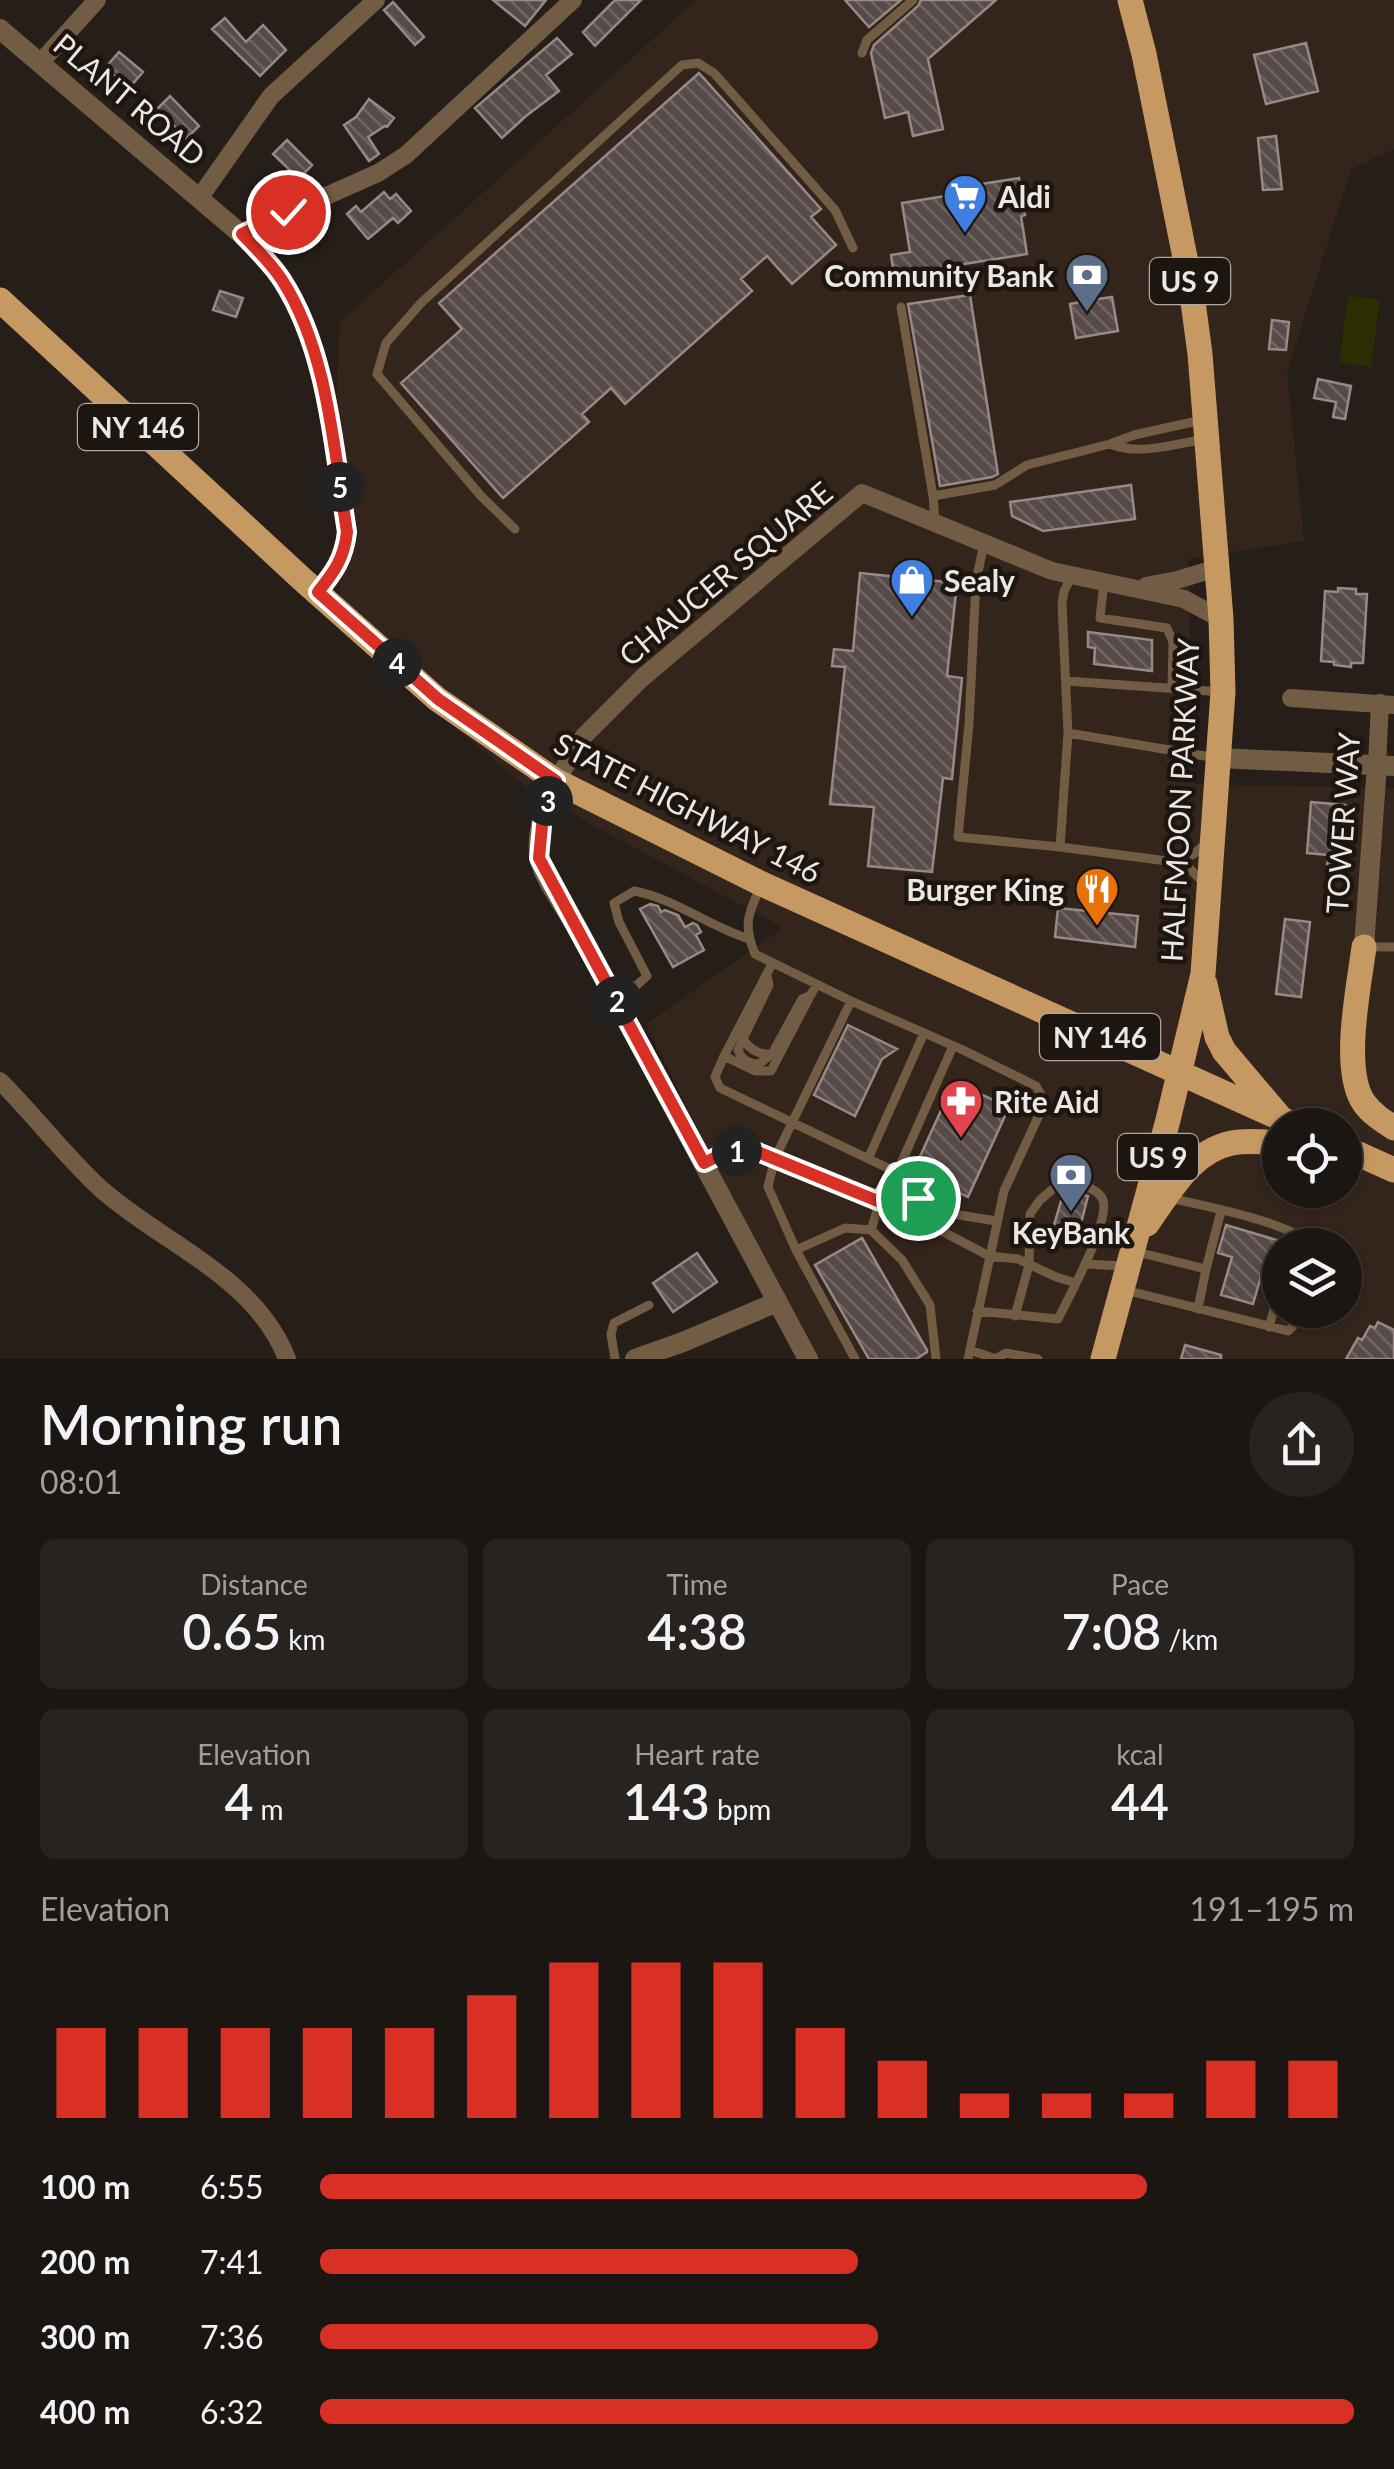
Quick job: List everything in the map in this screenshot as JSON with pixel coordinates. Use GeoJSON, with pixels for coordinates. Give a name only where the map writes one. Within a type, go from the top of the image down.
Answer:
{"type":"FeatureCollection","features":[{"type":"Feature","properties":{"kind":"main road","name":"HALFMOON PARKWAY"},"geometry":{"type":"LineString","coordinates":[[1103,1359],[1203,974],[1223,692],[1222,620],[1191,286],[1130,0]]}},
{"type":"Feature","properties":{"kind":"main road","name":"STATE HIGHWAY 146"},"geometry":{"type":"LineString","coordinates":[[0,300],[438,699],[556,781],[762,884],[1179,1074],[1262,1117]]}},
{"type":"Feature","properties":{"kind":"main road"},"geometry":{"type":"LineString","coordinates":[[1364,947],[1353,1078],[1362,1101],[1394,1128]]}},
{"type":"Feature","properties":{"kind":"main road"},"geometry":{"type":"LineString","coordinates":[[1203,974],[1224,1051],[1269,1108]]}},
{"type":"Feature","properties":{"kind":"main road"},"geometry":{"type":"LineString","coordinates":[[1129,1262],[1166,1196],[1199,1156],[1217,1147],[1262,1136]]}},
{"type":"Feature","properties":{"kind":"main road"},"geometry":{"type":"LineString","coordinates":[[1362,1158],[1394,1170]]}},
{"type":"Feature","properties":{"kind":"street"},"geometry":{"type":"LineString","coordinates":[[40,63],[98,0]]}},
{"type":"Feature","properties":{"kind":"street"},"geometry":{"type":"LineString","coordinates":[[200,197],[271,96],[376,0]]}},
{"type":"Feature","properties":{"kind":"street"},"geometry":{"type":"LineString","coordinates":[[242,234],[378,173],[406,155],[572,0]]}},
{"type":"Feature","properties":{"kind":"street","name":"PLANT ROAD"},"geometry":{"type":"LineString","coordinates":[[0,29],[242,234],[282,281],[311,344],[326,402],[347,532],[338,568],[318,592]]}},
{"type":"Feature","properties":{"kind":"street","name":"CHAUCER SQUARE"},"geometry":{"type":"LineString","coordinates":[[556,781],[584,736],[642,678],[862,493],[1052,571],[1184,599],[1222,620]]}},
{"type":"Feature","properties":{"kind":"street","name":"CHAUCER SQUARE"},"geometry":{"type":"LineString","coordinates":[[1135,588],[1217,568]]}},
{"type":"Feature","properties":{"kind":"street"},"geometry":{"type":"LineString","coordinates":[[1292,698],[1387,704]]}},
{"type":"Feature","properties":{"kind":"street","name":"TOWER WAY"},"geometry":{"type":"LineString","coordinates":[[1364,947],[1385,766],[1387,704]]}},
{"type":"Feature","properties":{"kind":"street"},"geometry":{"type":"LineString","coordinates":[[1219,758],[1385,766]]}},
{"type":"Feature","properties":{"kind":"street"},"geometry":{"type":"LineString","coordinates":[[556,781],[543,815],[539,858],[808,1359]]}},
{"type":"Feature","properties":{"kind":"street"},"geometry":{"type":"LineString","coordinates":[[0,1082],[97,1186],[128,1213],[233,1284],[264,1316],[287,1359]]}},
{"type":"Feature","properties":{"kind":"street"},"geometry":{"type":"LineString","coordinates":[[635,1359],[777,1302]]}},
{"type":"Feature","properties":{"kind":"lane"},"geometry":{"type":"LineString","coordinates":[[862,53],[867,40],[913,0]]}},
{"type":"Feature","properties":{"kind":"lane"},"geometry":{"type":"LineString","coordinates":[[515,529],[481,496],[377,374],[386,342],[422,302],[682,65],[698,63],[714,73],[834,210],[852,248]]}},
{"type":"Feature","properties":{"kind":"lane"},"geometry":{"type":"LineString","coordinates":[[901,307],[935,523]]}},
{"type":"Feature","properties":{"kind":"lane"},"geometry":{"type":"LineString","coordinates":[[933,496],[995,485],[1027,465],[1134,435],[1206,429]]}},
{"type":"Feature","properties":{"kind":"lane"},"geometry":{"type":"LineString","coordinates":[[1110,444],[1135,450],[1206,429]]}},
{"type":"Feature","properties":{"kind":"lane"},"geometry":{"type":"LineString","coordinates":[[985,542],[976,581],[969,724],[958,837],[1175,862],[1190,869],[1210,892]]}},
{"type":"Feature","properties":{"kind":"lane"},"geometry":{"type":"LineString","coordinates":[[1060,846],[1068,733],[1062,604],[1072,576]]}},
{"type":"Feature","properties":{"kind":"lane"},"geometry":{"type":"LineString","coordinates":[[1104,582],[1100,618],[1167,628],[1173,642],[1172,688]]}},
{"type":"Feature","properties":{"kind":"lane"},"geometry":{"type":"LineString","coordinates":[[1066,680],[1223,692]]}},
{"type":"Feature","properties":{"kind":"lane"},"geometry":{"type":"LineString","coordinates":[[1068,733],[1219,758]]}},
{"type":"Feature","properties":{"kind":"lane"},"geometry":{"type":"LineString","coordinates":[[1175,862],[1194,854],[1214,834]]}},
{"type":"Feature","properties":{"kind":"lane"},"geometry":{"type":"LineString","coordinates":[[762,884],[748,914],[748,938],[755,954],[770,968],[813,990],[851,1000],[1036,1086],[1045,1102],[1004,1191],[969,1355],[996,1359],[1006,1353],[1038,1359]]}},
{"type":"Feature","properties":{"kind":"lane"},"geometry":{"type":"LineString","coordinates":[[613,994],[637,985],[647,976],[619,922],[614,903],[634,891],[657,896],[727,932],[748,938]]}},
{"type":"Feature","properties":{"kind":"lane"},"geometry":{"type":"LineString","coordinates":[[1364,947],[1394,948]]}},
{"type":"Feature","properties":{"kind":"lane"},"geometry":{"type":"LineString","coordinates":[[770,968],[769,985],[743,1039],[756,1052],[772,1054],[802,998],[813,990]]}},
{"type":"Feature","properties":{"kind":"lane"},"geometry":{"type":"LineString","coordinates":[[770,968],[715,1077],[720,1088],[896,1172],[918,1198],[952,1214],[996,1221]]}},
{"type":"Feature","properties":{"kind":"lane"},"geometry":{"type":"LineString","coordinates":[[724,1056],[754,1071],[771,1071],[813,990]]}},
{"type":"Feature","properties":{"kind":"lane"},"geometry":{"type":"LineString","coordinates":[[851,1000],[775,1158],[768,1187],[796,1250],[855,1359]]}},
{"type":"Feature","properties":{"kind":"lane"},"geometry":{"type":"LineString","coordinates":[[868,1159],[924,1034]]}},
{"type":"Feature","properties":{"kind":"lane"},"geometry":{"type":"LineString","coordinates":[[871,1230],[880,1202],[953,1046]]}},
{"type":"Feature","properties":{"kind":"lane"},"geometry":{"type":"LineString","coordinates":[[704,1163],[722,1154],[753,1150],[902,1210],[989,1256],[1018,1259],[1076,1283]]}},
{"type":"Feature","properties":{"kind":"lane"},"geometry":{"type":"LineString","coordinates":[[978,1311],[1015,1316],[1058,1319],[1086,1264],[1103,1212],[1100,1194],[1082,1185],[1060,1183],[1030,1214],[1030,1265],[1015,1316]]}},
{"type":"Feature","properties":{"kind":"lane"},"geometry":{"type":"LineString","coordinates":[[906,1184],[926,1192]]}},
{"type":"Feature","properties":{"kind":"lane"},"geometry":{"type":"LineString","coordinates":[[1166,1196],[1280,1228]]}},
{"type":"Feature","properties":{"kind":"lane"},"geometry":{"type":"LineString","coordinates":[[939,1198],[961,1215]]}},
{"type":"Feature","properties":{"kind":"lane"},"geometry":{"type":"LineString","coordinates":[[1198,1309],[1221,1210]]}},
{"type":"Feature","properties":{"kind":"lane"},"geometry":{"type":"LineString","coordinates":[[796,1250],[845,1228],[871,1230],[902,1260],[930,1305],[936,1359]]}},
{"type":"Feature","properties":{"kind":"lane"},"geometry":{"type":"LineString","coordinates":[[1086,1264],[1129,1262],[1206,1269]]}},
{"type":"Feature","properties":{"kind":"lane"},"geometry":{"type":"LineString","coordinates":[[1129,1262],[1198,1309],[1262,1325]]}},
{"type":"Feature","properties":{"kind":"lane"},"geometry":{"type":"LineString","coordinates":[[615,1359],[611,1328],[614,1323],[649,1305]]}},
{"type":"Feature","properties":{"kind":"shaded area"},"geometry":{"type":"Polygon","coordinates":[[[696,0],[1394,0],[1394,149],[1351,169],[1287,372],[1304,541],[1188,559],[1194,784],[1394,788],[1394,1359],[814,1359],[646,1024],[783,928],[532,792],[340,631],[340,322],[696,0]]]}},
{"type":"Feature","properties":{"kind":"shaded area"},"geometry":{"type":"Polygon","coordinates":[[[1348,296],[1380,299],[1371,367],[1339,362],[1348,296]]]}},
{"type":"Feature","properties":{"kind":"building"},"geometry":{"type":"Polygon","coordinates":[[[493,0],[546,0],[525,26],[493,0]]]}},
{"type":"Feature","properties":{"kind":"building"},"geometry":{"type":"Polygon","coordinates":[[[615,0],[641,0],[595,46],[583,32],[615,0]]]}},
{"type":"Feature","properties":{"kind":"building"},"geometry":{"type":"Polygon","coordinates":[[[845,0],[901,0],[869,27],[845,0]]]}},
{"type":"Feature","properties":{"kind":"building"},"geometry":{"type":"Polygon","coordinates":[[[921,0],[996,0],[928,59],[943,129],[913,136],[908,112],[885,118],[871,53],[874,45],[921,0]]]}},
{"type":"Feature","properties":{"kind":"building"},"geometry":{"type":"Polygon","coordinates":[[[393,2],[424,37],[415,45],[384,10],[393,2]]]}},
{"type":"Feature","properties":{"kind":"building"},"geometry":{"type":"Polygon","coordinates":[[[225,18],[246,42],[263,25],[286,50],[260,76],[212,29],[225,18]]]}},
{"type":"Feature","properties":{"kind":"building"},"geometry":{"type":"Polygon","coordinates":[[[557,38],[572,54],[546,75],[559,91],[502,138],[475,108],[557,38]]]}},
{"type":"Feature","properties":{"kind":"building"},"geometry":{"type":"Polygon","coordinates":[[[1306,43],[1318,91],[1266,104],[1254,55],[1306,43]]]}},
{"type":"Feature","properties":{"kind":"building"},"geometry":{"type":"Polygon","coordinates":[[[119,52],[143,72],[129,88],[105,68],[119,52]]]}},
{"type":"Feature","properties":{"kind":"building"},"geometry":{"type":"Polygon","coordinates":[[[699,73],[821,209],[811,217],[836,245],[792,284],[767,256],[741,279],[752,291],[625,404],[611,388],[582,414],[589,422],[503,498],[401,383],[462,329],[439,303],[699,73]]]}},
{"type":"Feature","properties":{"kind":"building"},"geometry":{"type":"Polygon","coordinates":[[[170,96],[199,126],[186,139],[158,108],[170,96]]]}},
{"type":"Feature","properties":{"kind":"building"},"geometry":{"type":"Polygon","coordinates":[[[369,99],[394,118],[387,127],[368,137],[379,154],[369,161],[344,125],[356,117],[369,99]]]}},
{"type":"Feature","properties":{"kind":"building"},"geometry":{"type":"Polygon","coordinates":[[[1276,136],[1282,189],[1263,190],[1258,138],[1276,136]]]}},
{"type":"Feature","properties":{"kind":"building"},"geometry":{"type":"Polygon","coordinates":[[[287,140],[312,165],[299,179],[273,154],[287,140]]]}},
{"type":"Feature","properties":{"kind":"building","name":"Aldi"},"geometry":{"type":"Polygon","coordinates":[[[1019,178],[1027,254],[894,275],[891,255],[910,252],[902,203],[982,190],[981,184],[1019,178]]]}},
{"type":"Feature","properties":{"kind":"building"},"geometry":{"type":"Polygon","coordinates":[[[384,192],[390,199],[396,194],[411,211],[398,223],[393,218],[368,239],[347,214],[356,206],[361,212],[384,192]]]}},
{"type":"Feature","properties":{"kind":"building"},"geometry":{"type":"Polygon","coordinates":[[[1095,281],[1098,299],[1112,297],[1118,331],[1076,338],[1070,304],[1085,301],[1082,283],[1095,281]]]}},
{"type":"Feature","properties":{"kind":"building"},"geometry":{"type":"Polygon","coordinates":[[[220,291],[243,298],[236,317],[213,310],[220,291]]]}},
{"type":"Feature","properties":{"kind":"building"},"geometry":{"type":"Polygon","coordinates":[[[970,295],[998,474],[940,486],[908,304],[970,295]]]}},
{"type":"Feature","properties":{"kind":"building"},"geometry":{"type":"Polygon","coordinates":[[[1272,320],[1289,322],[1286,350],[1269,349],[1272,320]]]}},
{"type":"Feature","properties":{"kind":"building"},"geometry":{"type":"Polygon","coordinates":[[[1318,379],[1351,386],[1345,419],[1333,417],[1336,402],[1314,398],[1318,379]]]}},
{"type":"Feature","properties":{"kind":"building"},"geometry":{"type":"Polygon","coordinates":[[[1131,485],[1135,519],[1043,531],[1012,516],[1010,502],[1131,485]]]}},
{"type":"Feature","properties":{"kind":"building"},"geometry":{"type":"Polygon","coordinates":[[[860,573],[957,583],[947,676],[962,678],[952,779],[943,778],[932,872],[868,866],[874,807],[830,804],[845,667],[832,666],[834,649],[853,651],[860,573]]]}},
{"type":"Feature","properties":{"kind":"building"},"geometry":{"type":"Polygon","coordinates":[[[1338,588],[1367,594],[1363,663],[1351,663],[1351,667],[1321,661],[1325,591],[1338,592],[1338,588]]]}},
{"type":"Feature","properties":{"kind":"building"},"geometry":{"type":"Polygon","coordinates":[[[1088,632],[1152,640],[1152,671],[1094,664],[1095,648],[1088,647],[1088,632]]]}},
{"type":"Feature","properties":{"kind":"building"},"geometry":{"type":"Polygon","coordinates":[[[1311,802],[1345,805],[1339,870],[1327,869],[1328,855],[1307,853],[1311,802]]]}},
{"type":"Feature","properties":{"kind":"building"},"geometry":{"type":"Polygon","coordinates":[[[650,904],[658,906],[661,912],[678,915],[685,927],[697,925],[701,932],[696,935],[704,950],[673,967],[640,909],[650,904]]]}},
{"type":"Feature","properties":{"kind":"building","name":"Burger King"},"geometry":{"type":"Polygon","coordinates":[[[1058,908],[1138,916],[1135,947],[1055,937],[1058,908]]]}},
{"type":"Feature","properties":{"kind":"building"},"geometry":{"type":"Polygon","coordinates":[[[1285,919],[1310,922],[1301,997],[1276,994],[1285,919]]]}},
{"type":"Feature","properties":{"kind":"building"},"geometry":{"type":"Polygon","coordinates":[[[848,1025],[897,1049],[882,1059],[855,1116],[814,1095],[848,1025]]]}},
{"type":"Feature","properties":{"kind":"building","name":"Rite Aid"},"geometry":{"type":"Polygon","coordinates":[[[954,1082],[1009,1107],[968,1197],[913,1172],[954,1082]]]}},
{"type":"Feature","properties":{"kind":"building","name":"KeyBank"},"geometry":{"type":"Polygon","coordinates":[[[1064,1191],[1088,1196],[1077,1239],[1052,1232],[1064,1191]]]}},
{"type":"Feature","properties":{"kind":"building"},"geometry":{"type":"Polygon","coordinates":[[[1226,1225],[1262,1236],[1262,1273],[1253,1304],[1221,1295],[1232,1257],[1218,1253],[1226,1225]]]}},
{"type":"Feature","properties":{"kind":"building"},"geometry":{"type":"Polygon","coordinates":[[[862,1238],[927,1350],[916,1359],[869,1359],[815,1265],[862,1238]]]}},
{"type":"Feature","properties":{"kind":"building"},"geometry":{"type":"Polygon","coordinates":[[[697,1253],[717,1282],[673,1312],[653,1283],[697,1253]]]}},
{"type":"Feature","properties":{"kind":"building"},"geometry":{"type":"Polygon","coordinates":[[[1378,1322],[1394,1330],[1394,1359],[1346,1359],[1358,1338],[1362,1340],[1370,1326],[1375,1328],[1378,1322]]]}},
{"type":"Feature","properties":{"kind":"building"},"geometry":{"type":"Polygon","coordinates":[[[1185,1345],[1221,1355],[1221,1359],[1181,1359],[1185,1345]]]}},
{"type":"Feature","properties":{"kind":"place","name":"Aldi"},"geometry":{"type":"Point","coordinates":[965,234]}},
{"type":"Feature","properties":{"kind":"place","name":"Community Bank"},"geometry":{"type":"Point","coordinates":[1087,313]}},
{"type":"Feature","properties":{"kind":"place","name":"Sealy"},"geometry":{"type":"Point","coordinates":[912,618]}},
{"type":"Feature","properties":{"kind":"place","name":"Burger King"},"geometry":{"type":"Point","coordinates":[1097,927]}},
{"type":"Feature","properties":{"kind":"place","name":"Rite Aid"},"geometry":{"type":"Point","coordinates":[961,1139]}},
{"type":"Feature","properties":{"kind":"place","name":"KeyBank"},"geometry":{"type":"Point","coordinates":[1071,1213]}},
{"type":"Feature","properties":{"kind":"route"},"geometry":{"type":"LineString","coordinates":[[288,212],[242,234],[266,258],[298,310],[326,402],[347,532],[338,568],[318,592],[438,699],[556,781],[543,815],[539,858],[704,1163],[722,1154],[753,1150],[880,1202],[896,1172],[918,1198]]}}]}
